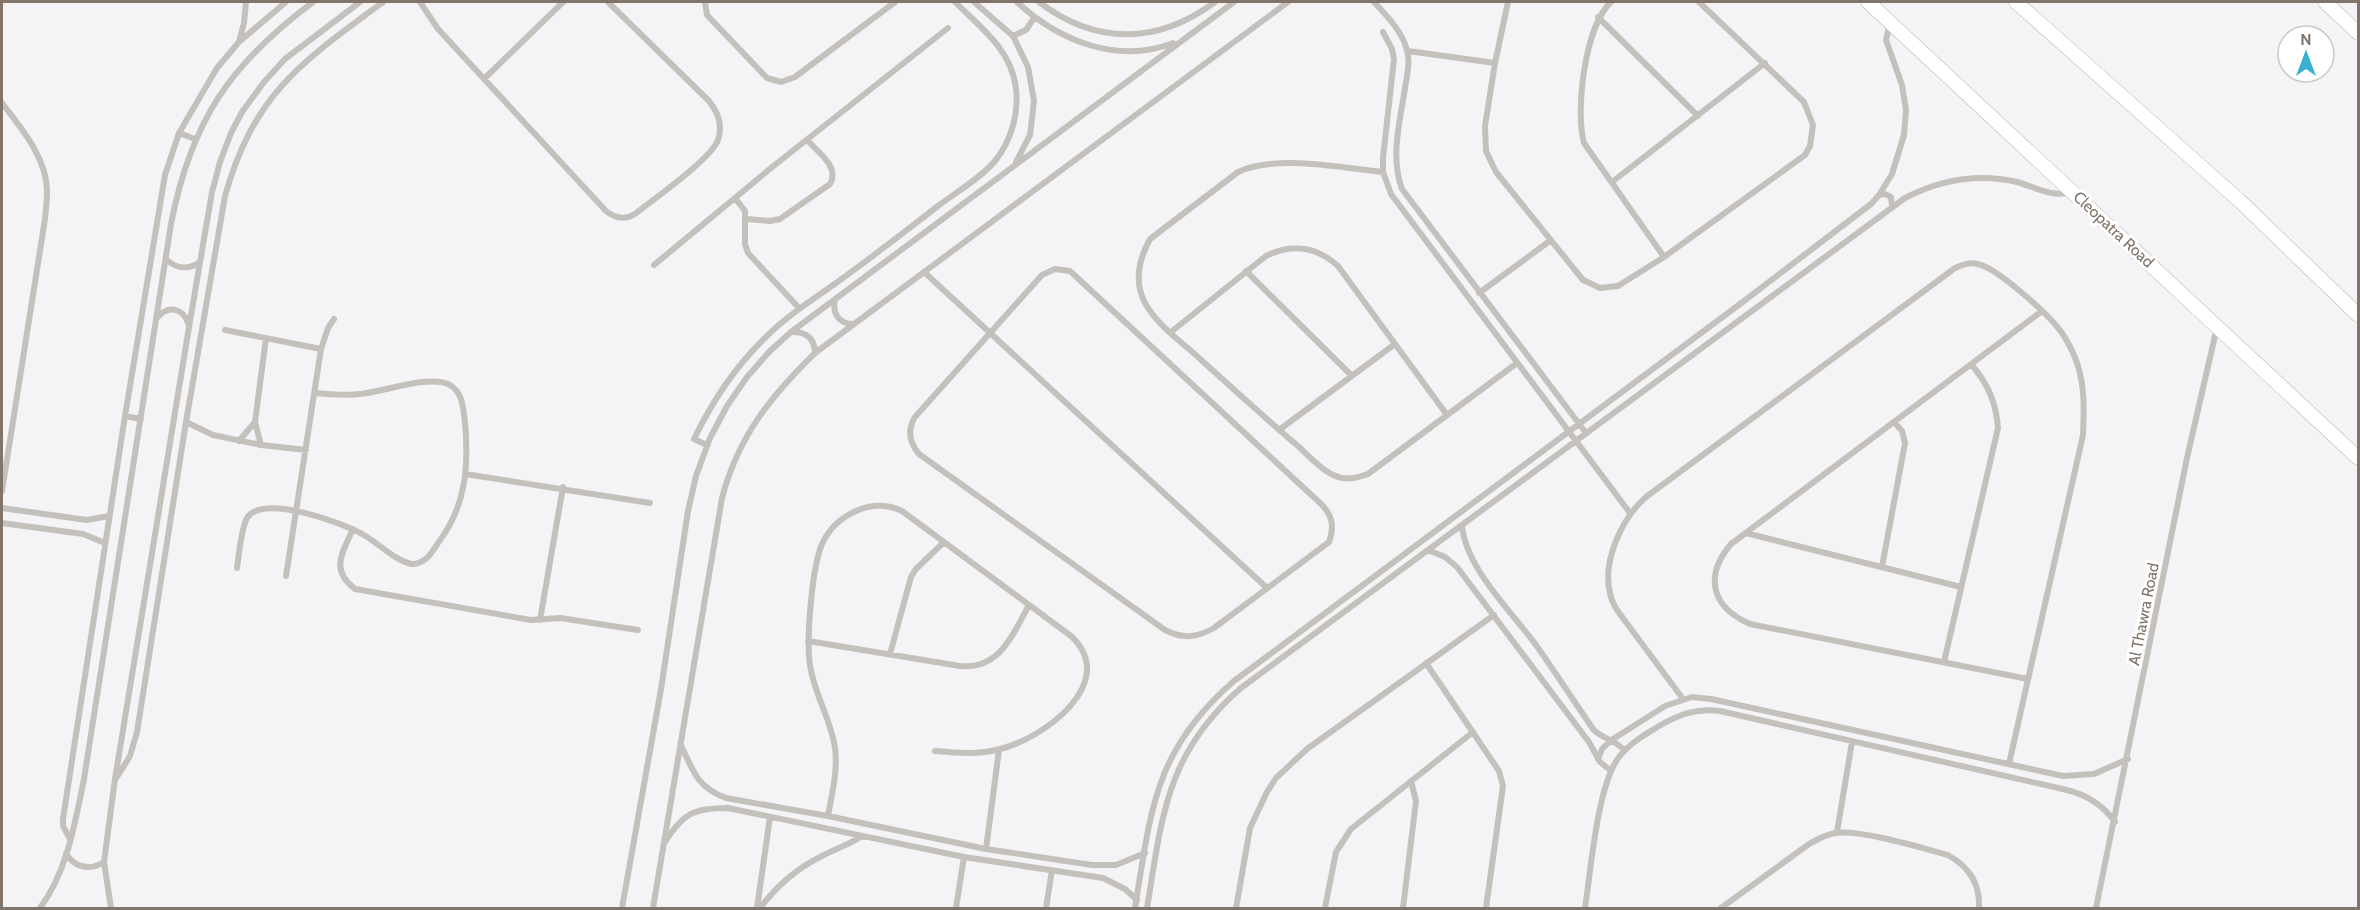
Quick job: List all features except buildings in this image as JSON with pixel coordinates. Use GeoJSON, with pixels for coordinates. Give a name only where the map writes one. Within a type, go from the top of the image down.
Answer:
{"type":"FeatureCollection","features":[{"type":"Feature","properties":{"kind":"main road","name":"Cleopatra Road"},"geometry":{"type":"LineString","coordinates":[[1868,2],[2358,458]]}},
{"type":"Feature","properties":{"kind":"main road"},"geometry":{"type":"LineString","coordinates":[[2016,2],[2241,202],[2358,315]]}},
{"type":"Feature","properties":{"kind":"main road"},"geometry":{"type":"LineString","coordinates":[[2325,2],[2358,33]]}},
{"type":"Feature","properties":{"kind":"street"},"geometry":{"type":"LineString","coordinates":[[239,42],[246,2]]}},
{"type":"Feature","properties":{"kind":"street"},"geometry":{"type":"LineString","coordinates":[[70,839],[63,826],[63,819],[109,516],[165,175],[179,133],[203,89],[239,42],[286,2]]}},
{"type":"Feature","properties":{"kind":"street"},"geometry":{"type":"LineString","coordinates":[[40,909],[57,878],[66,854],[84,779],[175,202],[185,163],[218,97],[246,59],[278,28],[312,2]]}},
{"type":"Feature","properties":{"kind":"street"},"geometry":{"type":"LineString","coordinates":[[111,909],[104,862],[115,779],[189,327],[219,162],[246,106],[264,82],[285,60],[360,2]]}},
{"type":"Feature","properties":{"kind":"street"},"geometry":{"type":"LineString","coordinates":[[115,779],[130,756],[137,732],[186,422],[225,196],[233,168],[244,141],[264,107],[295,70],[383,2]]}},
{"type":"Feature","properties":{"kind":"street"},"geometry":{"type":"LineString","coordinates":[[420,2],[438,29],[606,211],[617,218],[630,217],[635,214],[714,148],[718,139],[719,119],[709,101],[608,2]]}},
{"type":"Feature","properties":{"kind":"street"},"geometry":{"type":"LineString","coordinates":[[484,79],[563,2]]}},
{"type":"Feature","properties":{"kind":"street"},"geometry":{"type":"LineString","coordinates":[[705,2],[707,15],[736,46],[767,78],[781,82],[795,76],[895,2]]}},
{"type":"Feature","properties":{"kind":"street"},"geometry":{"type":"LineString","coordinates":[[707,445],[694,439],[721,390],[764,339],[799,308],[836,283],[994,163],[1005,146],[1013,128],[1017,108],[1014,79],[1004,51],[956,2]]}},
{"type":"Feature","properties":{"kind":"street"},"geometry":{"type":"LineString","coordinates":[[974,2],[1012,36],[1028,67],[1034,101],[1030,135],[1015,164]]}},
{"type":"Feature","properties":{"kind":"street"},"geometry":{"type":"LineString","coordinates":[[1017,2],[1034,18],[1064,36],[1106,50],[1158,49],[1182,40]]}},
{"type":"Feature","properties":{"kind":"street"},"geometry":{"type":"LineString","coordinates":[[1039,2],[1057,16],[1081,27],[1106,33],[1132,35],[1158,31],[1182,23],[1215,2]]}},
{"type":"Feature","properties":{"kind":"street"},"geometry":{"type":"LineString","coordinates":[[622,909],[661,689],[687,511],[707,445],[727,406],[747,377],[791,332],[1234,2]]}},
{"type":"Feature","properties":{"kind":"street"},"geometry":{"type":"LineString","coordinates":[[653,909],[721,507],[731,468],[739,449],[762,411],[814,354],[1288,2]]}},
{"type":"Feature","properties":{"kind":"street"},"geometry":{"type":"LineString","coordinates":[[1374,2],[1402,36],[1408,51],[1409,66],[1396,153],[1397,171],[1402,189],[1586,433]]}},
{"type":"Feature","properties":{"kind":"street"},"geometry":{"type":"LineString","coordinates":[[1508,2],[1485,126],[1486,151],[1496,172],[1583,280],[1600,288],[1618,286],[1664,257],[1805,155],[1812,136],[1810,113],[1804,102],[1699,2]]}},
{"type":"Feature","properties":{"kind":"street"},"geometry":{"type":"LineString","coordinates":[[1611,2],[1598,17],[1592,33],[1580,118],[1584,143],[1664,257]]}},
{"type":"Feature","properties":{"kind":"street"},"geometry":{"type":"LineString","coordinates":[[1598,17],[1698,116]]}},
{"type":"Feature","properties":{"kind":"street"},"geometry":{"type":"LineString","coordinates":[[1012,36],[1026,30],[1034,18]]}},
{"type":"Feature","properties":{"kind":"street"},"geometry":{"type":"LineString","coordinates":[[1135,909],[1155,799],[1166,769],[1188,728],[1211,701],[1234,681],[1744,301],[1879,195],[1897,161],[1905,122],[1902,85],[1886,40],[1891,23]]}},
{"type":"Feature","properties":{"kind":"street"},"geometry":{"type":"LineString","coordinates":[[654,265],[948,28]]}},
{"type":"Feature","properties":{"kind":"street"},"geometry":{"type":"LineString","coordinates":[[1383,32],[1392,49],[1394,59],[1383,172],[1391,194],[1630,513]]}},
{"type":"Feature","properties":{"kind":"street"},"geometry":{"type":"LineString","coordinates":[[1408,51],[1495,63]]}},
{"type":"Feature","properties":{"kind":"street"},"geometry":{"type":"LineString","coordinates":[[1611,183],[1765,63]]}},
{"type":"Feature","properties":{"kind":"street"},"geometry":{"type":"LineString","coordinates":[[2,103],[35,150],[44,170],[47,189],[45,219],[2,491]]}},
{"type":"Feature","properties":{"kind":"street"},"geometry":{"type":"LineString","coordinates":[[179,133],[195,139]]}},
{"type":"Feature","properties":{"kind":"street"},"geometry":{"type":"LineString","coordinates":[[747,219],[770,221],[780,219],[830,184],[833,176],[832,167],[807,140]]}},
{"type":"Feature","properties":{"kind":"street"},"geometry":{"type":"LineString","coordinates":[[1383,172],[1276,163],[1256,165],[1238,172],[1150,239],[1142,253],[1139,268],[1139,284],[1150,312],[1279,430],[1332,475],[1344,479],[1368,474],[1517,363]]}},
{"type":"Feature","properties":{"kind":"street"},"geometry":{"type":"LineString","coordinates":[[1147,909],[1161,819],[1184,757],[1203,726],[1241,688],[1892,206],[1932,186],[1975,178],[2016,182],[2050,193],[2064,194],[2072,191]]}},
{"type":"Feature","properties":{"kind":"street"},"geometry":{"type":"LineString","coordinates":[[1391,194],[1402,189]]}},
{"type":"Feature","properties":{"kind":"street"},"geometry":{"type":"LineString","coordinates":[[1879,195],[1885,194],[1891,197],[1892,206]]}},
{"type":"Feature","properties":{"kind":"street"},"geometry":{"type":"LineString","coordinates":[[735,198],[744,208],[747,219],[748,253],[799,308]]}},
{"type":"Feature","properties":{"kind":"street"},"geometry":{"type":"LineString","coordinates":[[912,225],[920,236]]}},
{"type":"Feature","properties":{"kind":"street"},"geometry":{"type":"LineString","coordinates":[[1479,293],[1551,240]]}},
{"type":"Feature","properties":{"kind":"street"},"geometry":{"type":"LineString","coordinates":[[1171,332],[1266,256],[1283,249],[1301,248],[1317,252],[1338,266],[1447,415]]}},
{"type":"Feature","properties":{"kind":"street"},"geometry":{"type":"LineString","coordinates":[[166,259],[170,264],[183,268],[189,268],[201,262]]}},
{"type":"Feature","properties":{"kind":"street"},"geometry":{"type":"LineString","coordinates":[[1683,699],[1617,610],[1610,594],[1608,579],[1610,563],[1617,538],[1630,513],[1646,497],[1962,265],[1977,263],[1990,269],[2042,311],[2062,334],[2078,365],[2085,399],[2083,435],[2009,764]]}},
{"type":"Feature","properties":{"kind":"street"},"geometry":{"type":"LineString","coordinates":[[1055,269],[1070,271],[1327,510],[1332,520],[1333,531],[1329,542],[1203,635],[1176,636],[1164,630],[919,454],[910,439],[915,417],[990,333],[1042,276],[1055,269]]}},
{"type":"Feature","properties":{"kind":"street"},"geometry":{"type":"LineString","coordinates":[[1246,271],[1352,376]]}},
{"type":"Feature","properties":{"kind":"street"},"geometry":{"type":"LineString","coordinates":[[924,272],[1268,588]]}},
{"type":"Feature","properties":{"kind":"street"},"geometry":{"type":"LineString","coordinates":[[835,300],[834,312],[838,318],[842,322],[855,324]]}},
{"type":"Feature","properties":{"kind":"street"},"geometry":{"type":"LineString","coordinates":[[157,318],[168,309],[178,310],[186,317],[189,327]]}},
{"type":"Feature","properties":{"kind":"street"},"geometry":{"type":"LineString","coordinates":[[2028,679],[1750,624],[1734,617],[1722,605],[1715,590],[1714,573],[1720,557],[1731,544],[2042,311]]}},
{"type":"Feature","properties":{"kind":"street"},"geometry":{"type":"LineString","coordinates":[[286,576],[321,349],[328,328],[334,319]]}},
{"type":"Feature","properties":{"kind":"street","name":"Al Thawra Road"},"geometry":{"type":"LineString","coordinates":[[2096,909],[2187,458],[2217,325]]}},
{"type":"Feature","properties":{"kind":"street"},"geometry":{"type":"LineString","coordinates":[[225,330],[321,349]]}},
{"type":"Feature","properties":{"kind":"street"},"geometry":{"type":"LineString","coordinates":[[791,332],[804,333],[809,336],[815,347],[814,354]]}},
{"type":"Feature","properties":{"kind":"street"},"geometry":{"type":"LineString","coordinates":[[261,445],[255,422],[266,338]]}},
{"type":"Feature","properties":{"kind":"street"},"geometry":{"type":"LineString","coordinates":[[1279,430],[1395,344]]}},
{"type":"Feature","properties":{"kind":"street"},"geometry":{"type":"LineString","coordinates":[[1944,662],[1998,428],[1991,392],[1982,376],[1971,364]]}},
{"type":"Feature","properties":{"kind":"street"},"geometry":{"type":"LineString","coordinates":[[237,568],[245,525],[251,514],[265,507],[330,520],[353,529],[405,563],[422,562],[431,554],[456,516],[468,448],[463,405],[459,392],[452,386],[435,381],[356,395],[315,393]]}},
{"type":"Feature","properties":{"kind":"street"},"geometry":{"type":"LineString","coordinates":[[177,399],[190,401]]}},
{"type":"Feature","properties":{"kind":"street"},"geometry":{"type":"LineString","coordinates":[[125,416],[141,419]]}},
{"type":"Feature","properties":{"kind":"street"},"geometry":{"type":"LineString","coordinates":[[186,422],[213,435],[261,445],[306,450]]}},
{"type":"Feature","properties":{"kind":"street"},"geometry":{"type":"LineString","coordinates":[[239,441],[255,422]]}},
{"type":"Feature","properties":{"kind":"street"},"geometry":{"type":"LineString","coordinates":[[1882,567],[1905,443],[1902,431],[1894,422]]}},
{"type":"Feature","properties":{"kind":"street"},"geometry":{"type":"LineString","coordinates":[[465,474],[650,503]]}},
{"type":"Feature","properties":{"kind":"street"},"geometry":{"type":"LineString","coordinates":[[540,620],[563,488]]}},
{"type":"Feature","properties":{"kind":"street"},"geometry":{"type":"LineString","coordinates":[[828,816],[835,774],[836,750],[813,680],[808,641],[820,550],[831,529],[843,518],[867,507],[889,506],[902,511],[1071,636],[1080,646],[1087,665],[1086,679],[1077,697],[1051,725],[1028,740],[999,750],[974,753],[935,751]]}},
{"type":"Feature","properties":{"kind":"street"},"geometry":{"type":"LineString","coordinates":[[2,508],[87,520],[109,516]]}},
{"type":"Feature","properties":{"kind":"street"},"geometry":{"type":"LineString","coordinates":[[2,523],[83,534],[105,543]]}},
{"type":"Feature","properties":{"kind":"street"},"geometry":{"type":"LineString","coordinates":[[1462,525],[1464,542],[1472,561],[1536,645],[1593,729],[1610,741],[1619,744],[1624,750]]}},
{"type":"Feature","properties":{"kind":"street"},"geometry":{"type":"LineString","coordinates":[[353,529],[341,554],[339,564],[341,574],[355,589],[531,620],[560,618],[638,630]]}},
{"type":"Feature","properties":{"kind":"street"},"geometry":{"type":"LineString","coordinates":[[1746,533],[1961,587]]}},
{"type":"Feature","properties":{"kind":"street"},"geometry":{"type":"LineString","coordinates":[[890,654],[911,577],[916,568],[944,542]]}},
{"type":"Feature","properties":{"kind":"street"},"geometry":{"type":"LineString","coordinates":[[1428,550],[1457,567],[1589,742],[1598,759],[1610,770]]}},
{"type":"Feature","properties":{"kind":"street"},"geometry":{"type":"LineString","coordinates":[[808,641],[960,666],[981,665],[1001,653],[1029,605]]}},
{"type":"Feature","properties":{"kind":"street"},"geometry":{"type":"LineString","coordinates":[[1236,909],[1250,828],[1276,778],[1307,749],[1494,615]]}},
{"type":"Feature","properties":{"kind":"street"},"geometry":{"type":"LineString","coordinates":[[1426,663],[1499,771],[1503,786],[1486,909]]}},
{"type":"Feature","properties":{"kind":"street"},"geometry":{"type":"LineString","coordinates":[[1598,759],[1602,749],[1610,741],[1665,706],[1683,699],[1702,697],[2063,776],[2094,774],[2128,759]]}},
{"type":"Feature","properties":{"kind":"street"},"geometry":{"type":"LineString","coordinates":[[1585,909],[1604,791],[1610,770],[1624,750],[1640,737],[1674,717],[1696,710],[1720,711],[2061,788],[2089,798],[2104,808],[2115,822]]}},
{"type":"Feature","properties":{"kind":"street"},"geometry":{"type":"LineString","coordinates":[[1771,723],[1774,712]]}},
{"type":"Feature","properties":{"kind":"street"},"geometry":{"type":"LineString","coordinates":[[1325,909],[1333,866],[1342,840],[1351,829],[1473,732]]}},
{"type":"Feature","properties":{"kind":"street"},"geometry":{"type":"LineString","coordinates":[[1897,751],[1900,740]]}},
{"type":"Feature","properties":{"kind":"street"},"geometry":{"type":"LineString","coordinates":[[1837,832],[1852,742]]}},
{"type":"Feature","properties":{"kind":"street"},"geometry":{"type":"LineString","coordinates":[[680,744],[702,785],[714,793],[752,803],[828,816],[986,849],[1103,866],[1126,862],[1144,853]]}},
{"type":"Feature","properties":{"kind":"street"},"geometry":{"type":"LineString","coordinates":[[986,849],[999,750]]}},
{"type":"Feature","properties":{"kind":"street"},"geometry":{"type":"LineString","coordinates":[[1945,762],[1948,751]]}},
{"type":"Feature","properties":{"kind":"street"},"geometry":{"type":"LineString","coordinates":[[2061,788],[2063,776]]}},
{"type":"Feature","properties":{"kind":"street"},"geometry":{"type":"LineString","coordinates":[[1403,909],[1416,801],[1411,781]]}},
{"type":"Feature","properties":{"kind":"street"},"geometry":{"type":"LineString","coordinates":[[663,845],[685,816],[697,810],[728,808],[964,857],[1111,881],[1125,889],[1137,900]]}},
{"type":"Feature","properties":{"kind":"street"},"geometry":{"type":"LineString","coordinates":[[759,909],[770,817]]}},
{"type":"Feature","properties":{"kind":"street"},"geometry":{"type":"LineString","coordinates":[[1721,909],[1809,844],[1822,836],[1837,832],[1857,834],[1948,855],[1960,862],[1974,880],[1978,892],[1979,909]]}},
{"type":"Feature","properties":{"kind":"street"},"geometry":{"type":"LineString","coordinates":[[759,909],[797,871],[862,836]]}},
{"type":"Feature","properties":{"kind":"street"},"geometry":{"type":"LineString","coordinates":[[66,854],[76,865],[83,867],[97,866],[104,862]]}},
{"type":"Feature","properties":{"kind":"street"},"geometry":{"type":"LineString","coordinates":[[956,909],[964,857]]}},
{"type":"Feature","properties":{"kind":"street"},"geometry":{"type":"LineString","coordinates":[[1046,909],[1052,870]]}}]}
